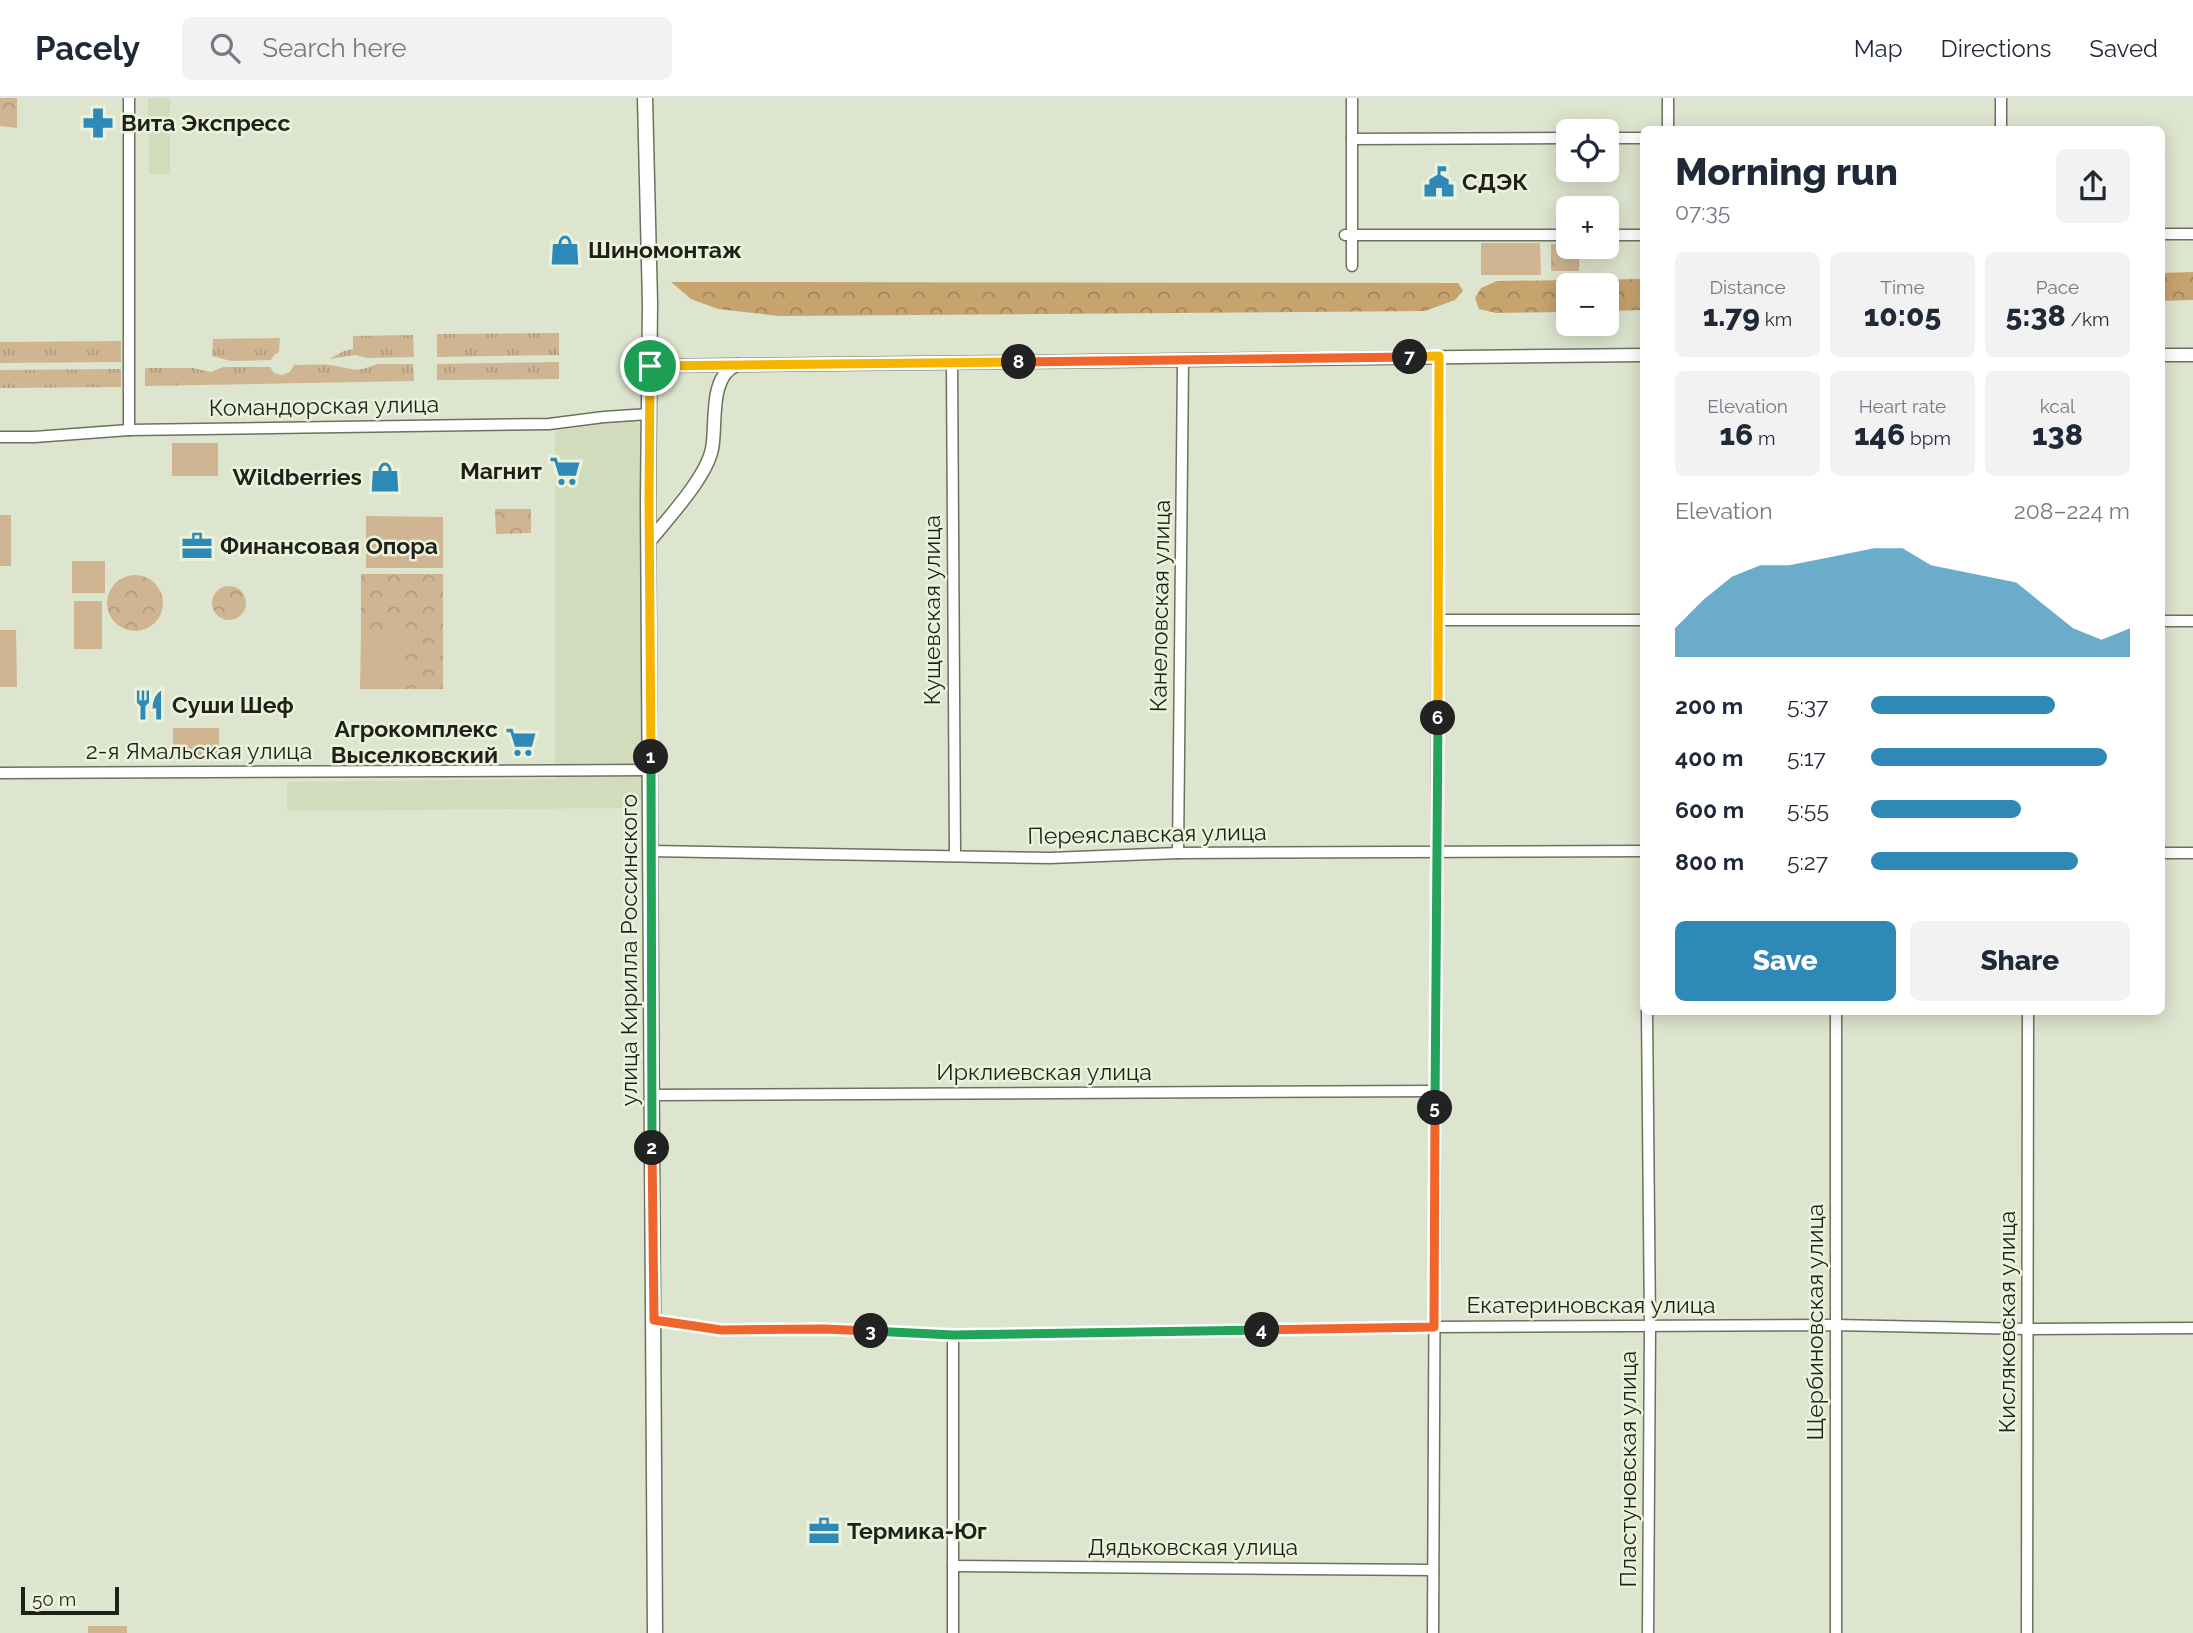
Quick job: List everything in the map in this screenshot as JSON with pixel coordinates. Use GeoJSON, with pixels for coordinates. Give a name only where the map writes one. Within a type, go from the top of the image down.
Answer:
{"type":"FeatureCollection","features":[{"type":"Feature","properties":{"kind":"main road","name":"улица Кирилла Россинского"},"geometry":{"type":"LineString","coordinates":[[645,98],[650,366],[655,1633]]}},
{"type":"Feature","properties":{"kind":"street"},"geometry":{"type":"LineString","coordinates":[[129,98],[129,430]]}},
{"type":"Feature","properties":{"kind":"street"},"geometry":{"type":"LineString","coordinates":[[1352,98],[1349,234],[1352,266]]}},
{"type":"Feature","properties":{"kind":"street"},"geometry":{"type":"LineString","coordinates":[[1668,98],[1668,126]]}},
{"type":"Feature","properties":{"kind":"street"},"geometry":{"type":"LineString","coordinates":[[2001,98],[2001,126]]}},
{"type":"Feature","properties":{"kind":"street"},"geometry":{"type":"LineString","coordinates":[[1352,139],[1556,138]]}},
{"type":"Feature","properties":{"kind":"street"},"geometry":{"type":"LineString","coordinates":[[1619,138],[1640,138]]}},
{"type":"Feature","properties":{"kind":"street"},"geometry":{"type":"LineString","coordinates":[[1349,234],[1556,234]]}},
{"type":"Feature","properties":{"kind":"street"},"geometry":{"type":"LineString","coordinates":[[1619,234],[1640,234]]}},
{"type":"Feature","properties":{"kind":"street"},"geometry":{"type":"LineString","coordinates":[[2165,234],[2193,234]]}},
{"type":"Feature","properties":{"kind":"street"},"geometry":{"type":"LineString","coordinates":[[650,366],[1640,355]]}},
{"type":"Feature","properties":{"kind":"street"},"geometry":{"type":"LineString","coordinates":[[2165,355],[2193,355]]}},
{"type":"Feature","properties":{"kind":"street"},"geometry":{"type":"LineString","coordinates":[[1433,1633],[1439,356]]}},
{"type":"Feature","properties":{"kind":"street","name":"Канеловская улица"},"geometry":{"type":"LineString","coordinates":[[1178,853],[1183,361]]}},
{"type":"Feature","properties":{"kind":"street","name":"Кущевская улица"},"geometry":{"type":"LineString","coordinates":[[952,363],[955,856]]}},
{"type":"Feature","properties":{"kind":"street"},"geometry":{"type":"LineString","coordinates":[[649,542],[709,462],[713,446],[717,392],[722,378],[732,367],[738,365]]}},
{"type":"Feature","properties":{"kind":"street","name":"Командорская улица"},"geometry":{"type":"LineString","coordinates":[[0,437],[129,430],[539,424],[649,414]]}},
{"type":"Feature","properties":{"kind":"street"},"geometry":{"type":"LineString","coordinates":[[1438,620],[1640,620]]}},
{"type":"Feature","properties":{"kind":"street"},"geometry":{"type":"LineString","coordinates":[[2165,621],[2193,621]]}},
{"type":"Feature","properties":{"kind":"street","name":"2-я Ямальская улица"},"geometry":{"type":"LineString","coordinates":[[0,773],[651,770]]}},
{"type":"Feature","properties":{"kind":"street","name":"Переяславская улица"},"geometry":{"type":"LineString","coordinates":[[651,850],[1051,858],[1178,853],[1640,851]]}},
{"type":"Feature","properties":{"kind":"street"},"geometry":{"type":"LineString","coordinates":[[2165,853],[2193,853]]}},
{"type":"Feature","properties":{"kind":"street","name":"Пластуновская улица"},"geometry":{"type":"LineString","coordinates":[[1647,1015],[1650,1326],[1648,1633]]}},
{"type":"Feature","properties":{"kind":"street","name":"Щербиновская улица"},"geometry":{"type":"LineString","coordinates":[[1836,1015],[1836,1633]]}},
{"type":"Feature","properties":{"kind":"street","name":"Кисляковская улица"},"geometry":{"type":"LineString","coordinates":[[2027,1633],[2028,1015]]}},
{"type":"Feature","properties":{"kind":"street","name":"Ирклиевская улица"},"geometry":{"type":"LineString","coordinates":[[652,1095],[1435,1091]]}},
{"type":"Feature","properties":{"kind":"street","name":"Екатериновская улица"},"geometry":{"type":"LineString","coordinates":[[654,1320],[721,1330],[823,1329],[953,1335],[1434,1327],[1835,1325],[2029,1329],[2193,1328]]}},
{"type":"Feature","properties":{"kind":"street"},"geometry":{"type":"LineString","coordinates":[[953,1335],[953,1633]]}},
{"type":"Feature","properties":{"kind":"street","name":"Дядьковская улица"},"geometry":{"type":"LineString","coordinates":[[953,1566],[1433,1570]]}},
{"type":"Feature","properties":{"kind":"shaded area"},"geometry":{"type":"Polygon","coordinates":[[[148,98],[170,98],[170,174],[149,174],[148,98]]]}},
{"type":"Feature","properties":{"kind":"shaded area"},"geometry":{"type":"Polygon","coordinates":[[[633,419],[641,426],[641,801],[635,808],[287,811],[287,782],[555,779],[555,431],[633,419]]]}},
{"type":"Feature","properties":{"kind":"green space"},"geometry":{"type":"Polygon","coordinates":[[[0,98],[17,98],[17,128],[0,126],[0,98]]]}},
{"type":"Feature","properties":{"kind":"green space"},"geometry":{"type":"Polygon","coordinates":[[[1481,243],[1540,243],[1541,275],[1481,275],[1481,243]]]}},
{"type":"Feature","properties":{"kind":"green space"},"geometry":{"type":"Polygon","coordinates":[[[1551,244],[1556,244],[1556,259],[1579,259],[1579,271],[1551,271],[1551,244]]]}},
{"type":"Feature","properties":{"kind":"green space"},"geometry":{"type":"Polygon","coordinates":[[[2193,272],[2193,300],[2165,301],[2165,273],[2193,272]]]}},
{"type":"Feature","properties":{"kind":"green space"},"geometry":{"type":"Polygon","coordinates":[[[1619,279],[1640,279],[1640,310],[1619,311],[1619,279]]]}},
{"type":"Feature","properties":{"kind":"green space"},"geometry":{"type":"Polygon","coordinates":[[[1556,280],[1556,312],[1496,313],[1479,309],[1475,298],[1481,288],[1497,281],[1556,280]]]}},
{"type":"Feature","properties":{"kind":"green space"},"geometry":{"type":"Polygon","coordinates":[[[671,282],[1458,283],[1463,291],[1455,300],[1425,311],[779,316],[718,309],[691,299],[671,282]]]}},
{"type":"Feature","properties":{"kind":"green space"},"geometry":{"type":"Polygon","coordinates":[[[559,333],[559,355],[437,357],[437,334],[559,333]]]}},
{"type":"Feature","properties":{"kind":"green space"},"geometry":{"type":"Polygon","coordinates":[[[413,335],[414,357],[366,358],[356,355],[329,359],[353,349],[353,336],[413,335]]]}},
{"type":"Feature","properties":{"kind":"green space"},"geometry":{"type":"Polygon","coordinates":[[[280,338],[279,352],[271,360],[231,361],[212,356],[213,339],[280,338]]]}},
{"type":"Feature","properties":{"kind":"green space"},"geometry":{"type":"Polygon","coordinates":[[[121,341],[121,362],[0,363],[0,342],[121,341]]]}},
{"type":"Feature","properties":{"kind":"green space"},"geometry":{"type":"Polygon","coordinates":[[[559,362],[559,379],[437,380],[437,364],[559,362]]]}},
{"type":"Feature","properties":{"kind":"green space"},"geometry":{"type":"Polygon","coordinates":[[[377,364],[413,364],[414,381],[145,386],[145,368],[193,368],[211,372],[223,367],[270,367],[274,373],[282,375],[290,372],[294,365],[330,365],[358,370],[377,364]]]}},
{"type":"Feature","properties":{"kind":"green space"},"geometry":{"type":"Polygon","coordinates":[[[121,369],[121,387],[0,388],[0,370],[121,369]]]}},
{"type":"Feature","properties":{"kind":"green space"},"geometry":{"type":"Polygon","coordinates":[[[172,443],[218,443],[218,476],[172,476],[172,443]]]}},
{"type":"Feature","properties":{"kind":"green space"},"geometry":{"type":"Polygon","coordinates":[[[495,509],[531,509],[531,533],[496,534],[495,509]]]}},
{"type":"Feature","properties":{"kind":"green space"},"geometry":{"type":"Polygon","coordinates":[[[0,515],[11,515],[11,566],[0,566],[0,515]]]}},
{"type":"Feature","properties":{"kind":"green space"},"geometry":{"type":"Polygon","coordinates":[[[366,516],[443,517],[443,568],[366,568],[366,516]]]}},
{"type":"Feature","properties":{"kind":"green space"},"geometry":{"type":"Polygon","coordinates":[[[72,561],[105,561],[105,593],[72,593],[72,561]]]}},
{"type":"Feature","properties":{"kind":"green space"},"geometry":{"type":"Polygon","coordinates":[[[361,574],[443,574],[443,689],[401,689],[401,631],[361,631],[361,574]]]}},
{"type":"Feature","properties":{"kind":"green space"},"geometry":{"type":"Polygon","coordinates":[[[135,575],[155,583],[163,603],[155,623],[135,631],[115,623],[107,603],[115,583],[135,575]]]}},
{"type":"Feature","properties":{"kind":"green space"},"geometry":{"type":"Polygon","coordinates":[[[229,586],[241,591],[246,603],[241,615],[229,620],[217,615],[212,603],[217,591],[229,586]]]}},
{"type":"Feature","properties":{"kind":"green space"},"geometry":{"type":"Polygon","coordinates":[[[74,601],[102,601],[102,649],[74,649],[74,601]]]}},
{"type":"Feature","properties":{"kind":"green space"},"geometry":{"type":"Polygon","coordinates":[[[0,630],[16,630],[17,687],[0,687],[0,630]]]}},
{"type":"Feature","properties":{"kind":"green space"},"geometry":{"type":"Polygon","coordinates":[[[361,631],[401,631],[401,689],[360,689],[361,631]]]}},
{"type":"Feature","properties":{"kind":"green space"},"geometry":{"type":"Polygon","coordinates":[[[173,728],[219,728],[219,755],[173,755],[173,728]]]}},
{"type":"Feature","properties":{"kind":"green space"},"geometry":{"type":"Polygon","coordinates":[[[88,1626],[127,1626],[127,1633],[88,1633],[88,1626]]]}},
{"type":"Feature","properties":{"kind":"place","name":"Вита Экспресс"},"geometry":{"type":"Point","coordinates":[98,123]}},
{"type":"Feature","properties":{"kind":"place","name":"СДЭК"},"geometry":{"type":"Point","coordinates":[1439,182]}},
{"type":"Feature","properties":{"kind":"place","name":"Шиномонтаж"},"geometry":{"type":"Point","coordinates":[565,250]}},
{"type":"Feature","properties":{"kind":"place","name":"Магнит"},"geometry":{"type":"Point","coordinates":[565,471]}},
{"type":"Feature","properties":{"kind":"place","name":"Wildberries"},"geometry":{"type":"Point","coordinates":[385,477]}},
{"type":"Feature","properties":{"kind":"place","name":"Финансовая Опора"},"geometry":{"type":"Point","coordinates":[197,546]}},
{"type":"Feature","properties":{"kind":"place","name":"Суши Шеф"},"geometry":{"type":"Point","coordinates":[149,705]}},
{"type":"Feature","properties":{"kind":"place","name":"Агрокомплекс Выселковский"},"geometry":{"type":"Point","coordinates":[521,742]}},
{"type":"Feature","properties":{"kind":"place","name":"Термика-Юг"},"geometry":{"type":"Point","coordinates":[824,1531]}},
{"type":"Feature","properties":{"kind":"route"},"geometry":{"type":"LineString","coordinates":[[1439,356],[1434,1327],[953,1335],[823,1329],[721,1330],[654,1320],[650,366],[1439,356]]}}]}
